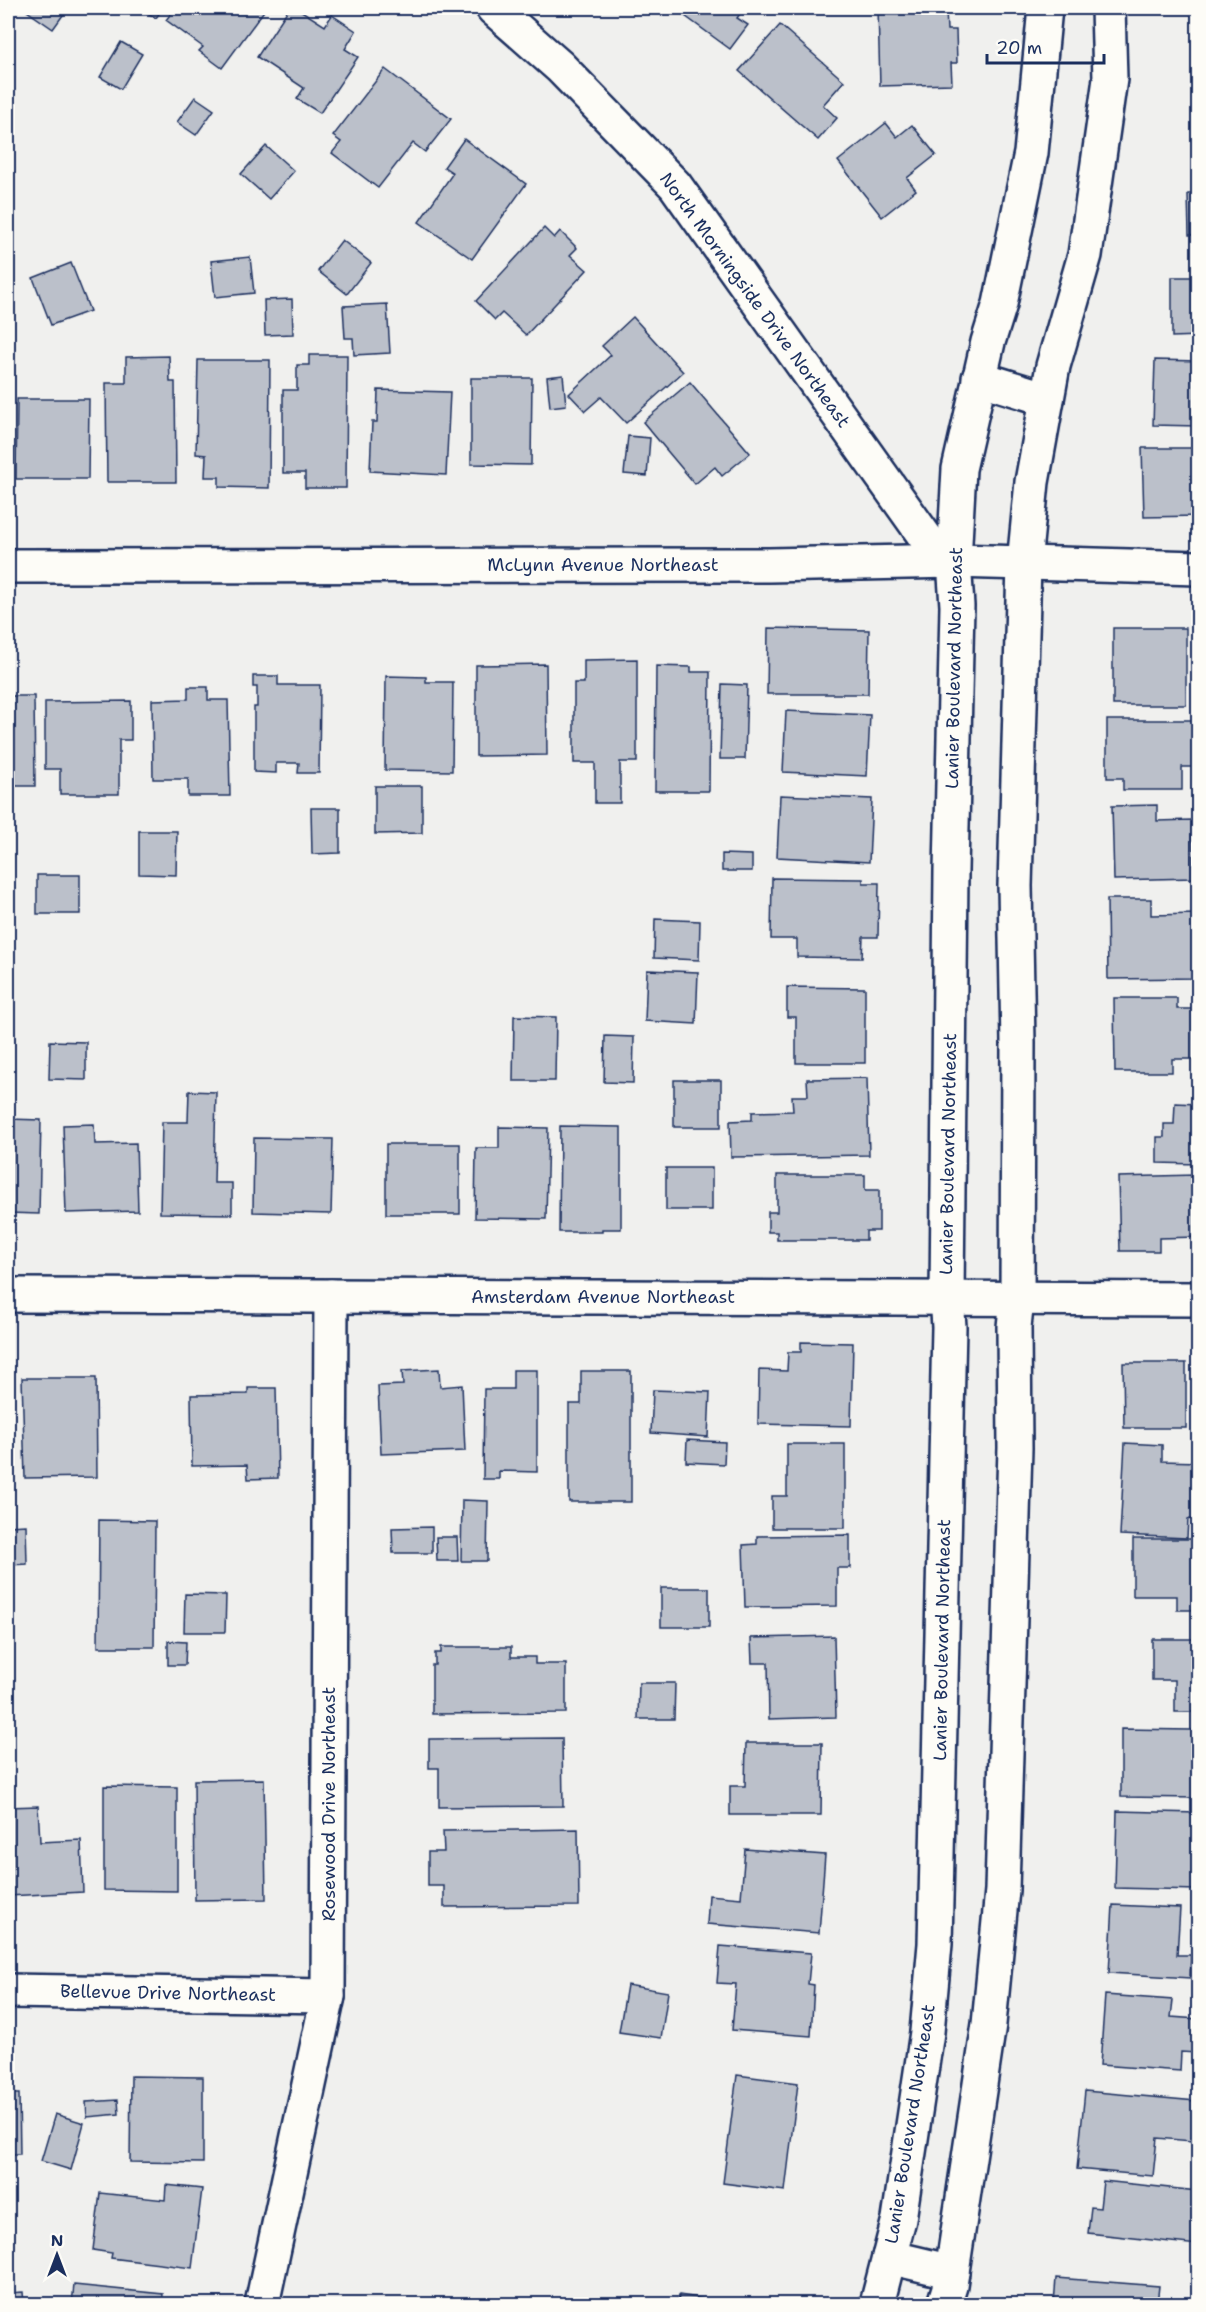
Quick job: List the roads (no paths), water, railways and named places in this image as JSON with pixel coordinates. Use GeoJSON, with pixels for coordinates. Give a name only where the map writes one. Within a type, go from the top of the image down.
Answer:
{"type":"FeatureCollection","features":[{"type":"Feature","properties":{"kind":"street","name":"North Morningside Drive Northeast"},"geometry":{"type":"LineString","coordinates":[[493,8],[560,68],[675,185],[948,562]]}},
{"type":"Feature","properties":{"kind":"street","name":"Lanier Boulevard Northeast"},"geometry":{"type":"LineString","coordinates":[[877,2304],[899,2219],[927,2032],[934,1944],[949,1327],[947,1297],[951,859],[957,606],[948,562],[959,469],[1000,304],[1031,153],[1045,8]]}},
{"type":"Feature","properties":{"kind":"street"},"geometry":{"type":"LineString","coordinates":[[944,2304],[952,2272],[989,2024],[1002,1890],[1015,1448],[1014,1327],[1017,1298],[1018,1042],[1015,886],[1024,564],[1032,482],[1053,366],[1085,255],[1110,79],[1108,8]]}},
{"type":"Feature","properties":{"kind":"street"},"geometry":{"type":"LineString","coordinates":[[980,378],[1047,399]]}},
{"type":"Feature","properties":{"kind":"street","name":"McLynn Avenue Northeast"},"geometry":{"type":"LineString","coordinates":[[8,566],[770,565],[948,562],[1198,567]]}},
{"type":"Feature","properties":{"kind":"street","name":"Amsterdam Avenue Northeast"},"geometry":{"type":"LineString","coordinates":[[8,1295],[1198,1299]]}},
{"type":"Feature","properties":{"kind":"street","name":"Rosewood Drive Northeast"},"geometry":{"type":"LineString","coordinates":[[262,2304],[328,1995],[331,1296]]}},
{"type":"Feature","properties":{"kind":"street","name":"Bellevue Drive Northeast"},"geometry":{"type":"LineString","coordinates":[[8,1991],[328,1995]]}},
{"type":"Feature","properties":{"kind":"street"},"geometry":{"type":"LineString","coordinates":[[889,2258],[952,2272]]}}]}
